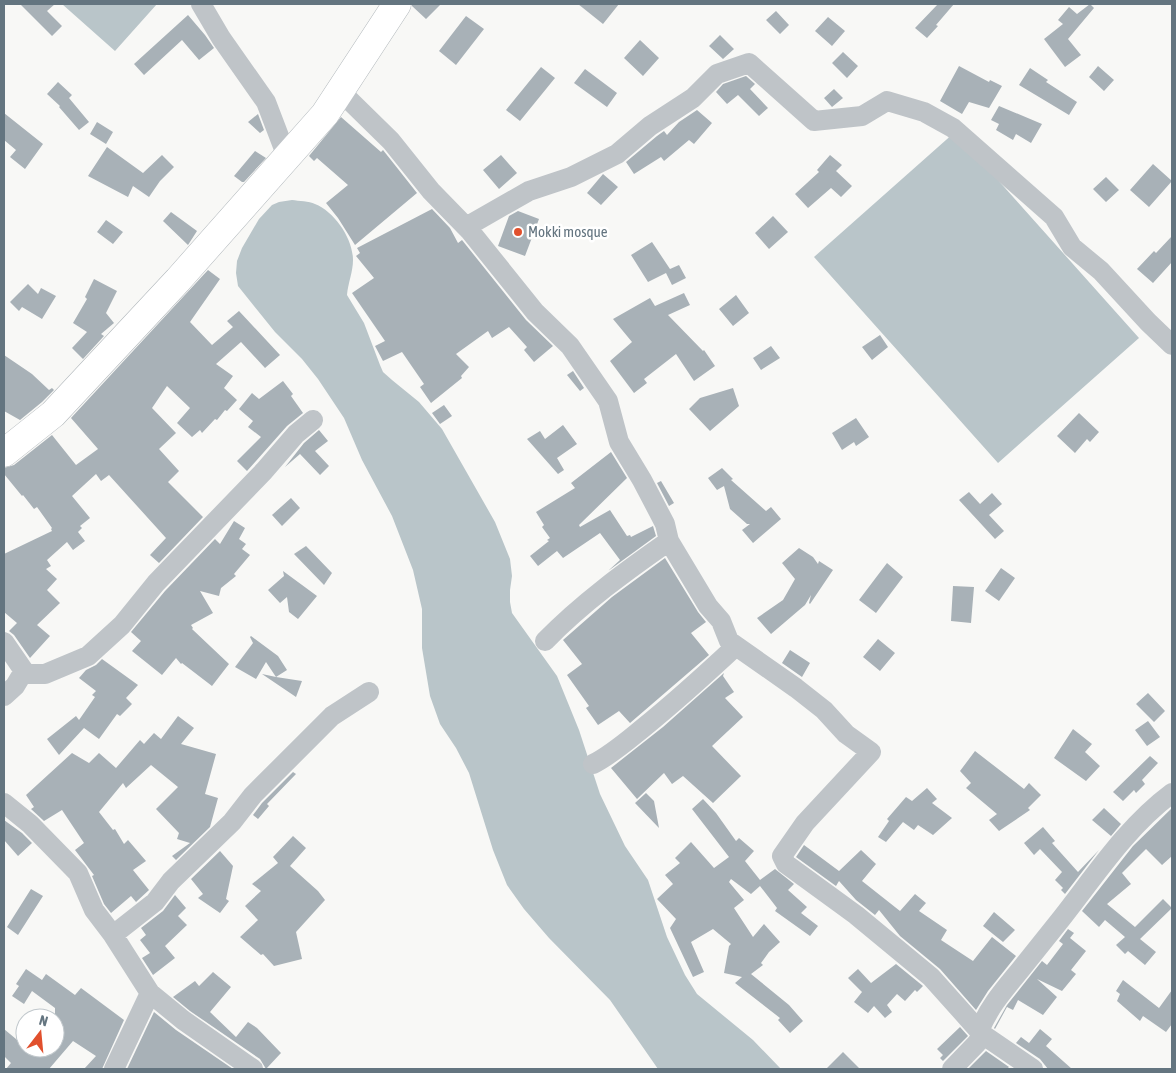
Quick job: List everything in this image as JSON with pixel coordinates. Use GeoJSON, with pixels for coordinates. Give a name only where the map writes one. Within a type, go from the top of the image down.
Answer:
{"type":"FeatureCollection","features":[{"type":"Feature","properties":{"kind":"street"},"geometry":{"type":"LineString","coordinates":[[201,4],[221,38],[266,102],[287,157]]}},
{"type":"Feature","properties":{"kind":"street"},"geometry":{"type":"LineString","coordinates":[[4,454],[53,414],[178,280],[326,114],[397,4]]}},
{"type":"Feature","properties":{"kind":"street"},"geometry":{"type":"LineString","coordinates":[[466,227],[528,192],[571,177],[618,154],[650,126],[693,98],[717,74],[749,63],[814,121],[862,116],[887,101],[924,112],[953,128],[1054,218],[1072,247],[1101,271],[1172,345]]}},
{"type":"Feature","properties":{"kind":"street"},"geometry":{"type":"LineString","coordinates":[[340,91],[391,141],[431,191],[466,227],[535,312],[570,346],[608,401],[619,442],[664,524],[669,541],[708,606],[721,621],[729,641],[796,688],[824,710],[846,734],[871,752],[791,840],[782,856],[786,864],[888,940],[931,977],[981,1033],[1033,1069]]}},
{"type":"Feature","properties":{"kind":"street"},"geometry":{"type":"LineString","coordinates":[[23,674],[45,674],[88,656],[122,625],[156,583],[264,471],[296,434],[313,420]]}},
{"type":"Feature","properties":{"kind":"street"},"geometry":{"type":"LineString","coordinates":[[545,641],[566,620],[613,581],[669,541]]}},
{"type":"Feature","properties":{"kind":"street"},"geometry":{"type":"LineString","coordinates":[[4,642],[24,669],[15,686],[4,696]]}},
{"type":"Feature","properties":{"kind":"street"},"geometry":{"type":"LineString","coordinates":[[593,764],[618,748],[647,725],[736,646]]}},
{"type":"Feature","properties":{"kind":"street"},"geometry":{"type":"LineString","coordinates":[[113,935],[155,902],[171,881],[232,822],[253,795],[332,716],[369,692]]}},
{"type":"Feature","properties":{"kind":"street"},"geometry":{"type":"LineString","coordinates":[[952,1069],[977,1043],[987,1012],[999,995],[1101,866],[1155,806],[1172,793]]}},
{"type":"Feature","properties":{"kind":"street"},"geometry":{"type":"LineString","coordinates":[[4,803],[30,824],[78,872],[94,910],[113,935],[150,993],[183,1020],[252,1069]]}},
{"type":"Feature","properties":{"kind":"street"},"geometry":{"type":"LineString","coordinates":[[114,1069],[150,993]]}},
{"type":"Feature","properties":{"kind":"shaded area"},"geometry":{"type":"Polygon","coordinates":[[[62,4],[157,4],[115,51],[62,4]]]}},
{"type":"Feature","properties":{"kind":"shaded area"},"geometry":{"type":"Polygon","coordinates":[[[955,132],[1139,338],[998,463],[814,257],[955,132]]]}},
{"type":"Feature","properties":{"kind":"shaded area"},"geometry":{"type":"Polygon","coordinates":[[[292,200],[315,204],[329,213],[342,227],[350,244],[353,260],[347,295],[364,323],[383,372],[419,402],[442,429],[495,522],[510,559],[512,576],[510,602],[512,613],[557,676],[579,730],[600,794],[625,846],[648,880],[667,937],[685,975],[697,994],[753,1040],[781,1069],[658,1069],[610,1000],[549,938],[524,909],[507,885],[493,850],[469,773],[456,748],[440,724],[430,696],[422,648],[422,609],[413,570],[392,516],[362,460],[344,418],[318,379],[302,359],[275,332],[238,286],[237,261],[242,248],[259,219],[272,205],[292,200]]]}},
{"type":"Feature","properties":{"kind":"building"},"geometry":{"type":"Polygon","coordinates":[[[20,4],[55,4],[47,11],[62,26],[52,36],[20,4]]]}},
{"type":"Feature","properties":{"kind":"building"},"geometry":{"type":"Polygon","coordinates":[[[412,4],[441,4],[426,19],[412,4]]]}},
{"type":"Feature","properties":{"kind":"building"},"geometry":{"type":"Polygon","coordinates":[[[578,4],[619,4],[603,24],[578,4]]]}},
{"type":"Feature","properties":{"kind":"building"},"geometry":{"type":"Polygon","coordinates":[[[938,4],[954,4],[927,38],[915,28],[938,4]]]}},
{"type":"Feature","properties":{"kind":"building"},"geometry":{"type":"Polygon","coordinates":[[[1090,4],[1094,8],[1068,39],[1081,55],[1065,67],[1044,39],[1063,24],[1058,20],[1069,7],[1077,14],[1090,4]]]}},
{"type":"Feature","properties":{"kind":"building"},"geometry":{"type":"Polygon","coordinates":[[[776,11],[789,25],[780,34],[766,20],[776,11]]]}},
{"type":"Feature","properties":{"kind":"building"},"geometry":{"type":"Polygon","coordinates":[[[188,15],[214,48],[199,60],[182,40],[144,75],[134,64],[188,15]]]}},
{"type":"Feature","properties":{"kind":"building"},"geometry":{"type":"Polygon","coordinates":[[[466,16],[484,29],[456,65],[439,51],[466,16]]]}},
{"type":"Feature","properties":{"kind":"building"},"geometry":{"type":"Polygon","coordinates":[[[828,17],[845,31],[832,46],[815,31],[828,17]]]}},
{"type":"Feature","properties":{"kind":"building"},"geometry":{"type":"Polygon","coordinates":[[[720,35],[734,49],[723,59],[709,46],[720,35]]]}},
{"type":"Feature","properties":{"kind":"building"},"geometry":{"type":"Polygon","coordinates":[[[640,40],[659,58],[643,76],[624,58],[640,40]]]}},
{"type":"Feature","properties":{"kind":"building"},"geometry":{"type":"Polygon","coordinates":[[[843,52],[858,66],[847,78],[832,63],[843,52]]]}},
{"type":"Feature","properties":{"kind":"building"},"geometry":{"type":"Polygon","coordinates":[[[959,66],[989,82],[990,80],[1002,86],[989,108],[969,102],[962,114],[940,101],[959,66]]]}},
{"type":"Feature","properties":{"kind":"building"},"geometry":{"type":"Polygon","coordinates":[[[1098,66],[1114,80],[1104,91],[1089,77],[1098,66]]]}},
{"type":"Feature","properties":{"kind":"building"},"geometry":{"type":"Polygon","coordinates":[[[541,67],[555,78],[520,121],[506,110],[541,67]]]}},
{"type":"Feature","properties":{"kind":"building"},"geometry":{"type":"Polygon","coordinates":[[[1030,68],[1048,80],[1046,82],[1077,102],[1069,115],[1019,85],[1030,68]]]}},
{"type":"Feature","properties":{"kind":"building"},"geometry":{"type":"Polygon","coordinates":[[[585,69],[617,93],[607,107],[574,83],[585,69]]]}},
{"type":"Feature","properties":{"kind":"building"},"geometry":{"type":"Polygon","coordinates":[[[746,76],[755,84],[750,89],[768,108],[759,116],[738,95],[727,104],[716,92],[723,84],[746,76]]]}},
{"type":"Feature","properties":{"kind":"building"},"geometry":{"type":"Polygon","coordinates":[[[58,82],[72,95],[69,98],[89,122],[79,130],[60,106],[47,94],[58,82]]]}},
{"type":"Feature","properties":{"kind":"building"},"geometry":{"type":"Polygon","coordinates":[[[834,89],[843,98],[832,107],[824,98],[834,89]]]}},
{"type":"Feature","properties":{"kind":"building"},"geometry":{"type":"Polygon","coordinates":[[[999,106],[1042,124],[1031,143],[1016,134],[1013,140],[996,130],[999,124],[991,120],[999,106]]]}},
{"type":"Feature","properties":{"kind":"building"},"geometry":{"type":"Polygon","coordinates":[[[697,110],[712,123],[694,144],[689,140],[664,161],[661,157],[634,174],[626,162],[657,136],[664,131],[667,135],[679,122],[697,110]]]}},
{"type":"Feature","properties":{"kind":"building"},"geometry":{"type":"Polygon","coordinates":[[[4,113],[43,144],[25,169],[10,157],[16,150],[4,140],[4,113]]]}},
{"type":"Feature","properties":{"kind":"building"},"geometry":{"type":"Polygon","coordinates":[[[258,114],[264,130],[260,133],[248,122],[258,114]]]}},
{"type":"Feature","properties":{"kind":"building"},"geometry":{"type":"Polygon","coordinates":[[[341,117],[381,152],[383,150],[417,193],[355,245],[326,203],[348,185],[317,158],[314,161],[309,156],[341,117]]]}},
{"type":"Feature","properties":{"kind":"building"},"geometry":{"type":"Polygon","coordinates":[[[97,122],[113,132],[106,144],[90,134],[97,122]]]}},
{"type":"Feature","properties":{"kind":"building"},"geometry":{"type":"Polygon","coordinates":[[[107,147],[143,173],[162,155],[174,167],[160,181],[149,197],[133,186],[128,197],[88,176],[107,147]]]}},
{"type":"Feature","properties":{"kind":"building"},"geometry":{"type":"Polygon","coordinates":[[[255,151],[266,158],[242,182],[234,176],[255,151]]]}},
{"type":"Feature","properties":{"kind":"building"},"geometry":{"type":"Polygon","coordinates":[[[501,155],[517,173],[499,189],[483,170],[501,155]]]}},
{"type":"Feature","properties":{"kind":"building"},"geometry":{"type":"Polygon","coordinates":[[[830,155],[842,165],[836,171],[852,186],[841,197],[831,188],[808,208],[795,194],[819,172],[817,170],[830,155]]]}},
{"type":"Feature","properties":{"kind":"building"},"geometry":{"type":"Polygon","coordinates":[[[1153,164],[1172,181],[1149,207],[1130,190],[1153,164]]]}},
{"type":"Feature","properties":{"kind":"building"},"geometry":{"type":"Polygon","coordinates":[[[603,174],[618,187],[601,205],[587,193],[603,174]]]}},
{"type":"Feature","properties":{"kind":"building"},"geometry":{"type":"Polygon","coordinates":[[[1106,177],[1119,190],[1106,202],[1093,189],[1106,177]]]}},
{"type":"Feature","properties":{"kind":"building"},"geometry":{"type":"Polygon","coordinates":[[[432,209],[450,228],[458,243],[462,240],[526,320],[553,346],[534,362],[524,350],[527,347],[509,327],[492,338],[488,331],[456,354],[469,367],[461,376],[462,378],[431,403],[420,387],[424,384],[402,352],[383,361],[375,346],[385,341],[352,293],[374,278],[356,256],[360,253],[357,248],[432,209]]]}},
{"type":"Feature","properties":{"kind":"building"},"geometry":{"type":"Polygon","coordinates":[[[518,211],[539,219],[525,256],[498,246],[509,216],[518,211]]]}},
{"type":"Feature","properties":{"kind":"building"},"geometry":{"type":"Polygon","coordinates":[[[171,212],[197,231],[188,245],[163,221],[171,212]]]}},
{"type":"Feature","properties":{"kind":"building"},"geometry":{"type":"Polygon","coordinates":[[[773,216],[788,232],[769,249],[755,233],[773,216]]]}},
{"type":"Feature","properties":{"kind":"building"},"geometry":{"type":"Polygon","coordinates":[[[106,220],[123,232],[113,244],[97,232],[106,220]]]}},
{"type":"Feature","properties":{"kind":"building"},"geometry":{"type":"Polygon","coordinates":[[[1172,236],[1172,262],[1153,283],[1137,269],[1172,236]]]}},
{"type":"Feature","properties":{"kind":"building"},"geometry":{"type":"Polygon","coordinates":[[[652,242],[670,269],[679,265],[686,278],[672,285],[666,273],[648,282],[631,255],[652,242]]]}},
{"type":"Feature","properties":{"kind":"building"},"geometry":{"type":"Polygon","coordinates":[[[208,270],[220,279],[190,322],[212,345],[233,327],[227,321],[239,311],[280,355],[265,368],[241,342],[216,364],[233,376],[224,388],[237,400],[202,433],[200,430],[192,437],[177,423],[190,408],[167,386],[152,408],[176,433],[159,449],[179,471],[168,482],[203,517],[159,563],[150,555],[166,538],[109,475],[101,481],[96,474],[72,496],[90,518],[80,526],[82,528],[78,532],[85,541],[73,550],[67,542],[47,560],[51,566],[46,569],[57,579],[47,590],[60,603],[37,625],[50,636],[30,658],[9,631],[17,623],[4,612],[4,554],[52,531],[52,528],[37,507],[34,509],[4,474],[4,468],[14,465],[52,435],[76,465],[98,449],[71,418],[208,270]]]}},
{"type":"Feature","properties":{"kind":"building"},"geometry":{"type":"Polygon","coordinates":[[[94,279],[117,291],[106,313],[114,323],[101,334],[104,336],[83,359],[72,348],[87,332],[73,323],[87,299],[85,297],[94,279]]]}},
{"type":"Feature","properties":{"kind":"building"},"geometry":{"type":"Polygon","coordinates":[[[28,284],[38,294],[41,288],[56,296],[42,319],[22,307],[19,311],[10,302],[28,284]]]}},
{"type":"Feature","properties":{"kind":"building"},"geometry":{"type":"Polygon","coordinates":[[[684,293],[690,305],[668,315],[704,350],[715,366],[694,381],[676,354],[644,379],[647,383],[634,393],[610,361],[632,342],[613,319],[650,298],[655,306],[684,293]]]}},
{"type":"Feature","properties":{"kind":"building"},"geometry":{"type":"Polygon","coordinates":[[[736,295],[749,313],[733,326],[719,309],[736,295]]]}},
{"type":"Feature","properties":{"kind":"building"},"geometry":{"type":"Polygon","coordinates":[[[880,335],[888,347],[872,360],[862,347],[880,335]]]}},
{"type":"Feature","properties":{"kind":"building"},"geometry":{"type":"Polygon","coordinates":[[[771,346],[780,358],[761,370],[753,358],[771,346]]]}},
{"type":"Feature","properties":{"kind":"building"},"geometry":{"type":"Polygon","coordinates":[[[4,355],[32,374],[49,390],[52,388],[54,390],[20,420],[4,411],[4,355]]]}},
{"type":"Feature","properties":{"kind":"building"},"geometry":{"type":"Polygon","coordinates":[[[573,371],[584,388],[580,391],[567,375],[573,371]]]}},
{"type":"Feature","properties":{"kind":"building"},"geometry":{"type":"Polygon","coordinates":[[[283,381],[293,394],[291,396],[303,413],[287,426],[247,471],[237,461],[261,437],[248,427],[253,421],[239,409],[252,393],[259,399],[283,381]]]}},
{"type":"Feature","properties":{"kind":"building"},"geometry":{"type":"Polygon","coordinates":[[[733,388],[739,406],[710,431],[689,409],[700,398],[733,388]]]}},
{"type":"Feature","properties":{"kind":"building"},"geometry":{"type":"Polygon","coordinates":[[[444,405],[452,416],[440,424],[432,413],[444,405]]]}},
{"type":"Feature","properties":{"kind":"building"},"geometry":{"type":"Polygon","coordinates":[[[1079,413],[1099,432],[1090,442],[1087,439],[1075,453],[1057,436],[1079,413]]]}},
{"type":"Feature","properties":{"kind":"building"},"geometry":{"type":"Polygon","coordinates":[[[856,418],[869,437],[856,446],[854,442],[842,450],[832,433],[856,418]]]}},
{"type":"Feature","properties":{"kind":"building"},"geometry":{"type":"Polygon","coordinates":[[[563,425],[577,444],[557,458],[564,470],[558,474],[527,439],[540,431],[545,439],[563,425]]]}},
{"type":"Feature","properties":{"kind":"building"},"geometry":{"type":"Polygon","coordinates":[[[319,430],[328,441],[315,451],[329,466],[320,475],[300,454],[285,467],[304,443],[319,430]]]}},
{"type":"Feature","properties":{"kind":"building"},"geometry":{"type":"Polygon","coordinates":[[[611,452],[627,478],[579,525],[580,527],[610,510],[627,536],[630,535],[631,537],[653,526],[656,536],[608,571],[620,560],[600,533],[563,558],[557,551],[538,566],[530,556],[549,541],[547,540],[550,538],[542,527],[544,525],[536,512],[575,488],[571,483],[611,452]]]}},
{"type":"Feature","properties":{"kind":"building"},"geometry":{"type":"Polygon","coordinates":[[[722,468],[733,479],[731,480],[766,511],[771,507],[781,519],[753,543],[742,530],[750,524],[747,524],[730,509],[724,486],[717,490],[708,478],[722,468]]]}},
{"type":"Feature","properties":{"kind":"building"},"geometry":{"type":"Polygon","coordinates":[[[661,481],[674,503],[669,506],[657,483],[661,481]]]}},
{"type":"Feature","properties":{"kind":"building"},"geometry":{"type":"Polygon","coordinates":[[[969,492],[980,504],[992,493],[1002,504],[989,515],[1004,531],[995,539],[959,500],[969,492]]]}},
{"type":"Feature","properties":{"kind":"building"},"geometry":{"type":"Polygon","coordinates":[[[291,498],[300,508],[282,526],[272,515],[291,498]]]}},
{"type":"Feature","properties":{"kind":"building"},"geometry":{"type":"Polygon","coordinates":[[[234,521],[245,528],[239,539],[246,544],[242,549],[250,555],[234,574],[236,576],[221,588],[219,596],[200,591],[213,613],[191,625],[192,629],[229,664],[212,686],[181,664],[176,658],[162,675],[132,651],[141,641],[131,632],[165,591],[215,539],[220,544],[234,521]]]}},
{"type":"Feature","properties":{"kind":"building"},"geometry":{"type":"Polygon","coordinates":[[[306,546],[332,573],[324,585],[294,554],[306,546]]]}},
{"type":"Feature","properties":{"kind":"building"},"geometry":{"type":"Polygon","coordinates":[[[799,548],[813,557],[818,564],[819,561],[833,570],[810,604],[811,595],[805,605],[771,634],[757,618],[783,600],[795,579],[782,563],[799,548]]]}},
{"type":"Feature","properties":{"kind":"building"},"geometry":{"type":"Polygon","coordinates":[[[665,558],[706,622],[691,633],[709,655],[630,723],[619,711],[598,725],[586,708],[589,706],[567,675],[582,664],[563,640],[612,597],[665,558]]]}},
{"type":"Feature","properties":{"kind":"building"},"geometry":{"type":"Polygon","coordinates":[[[887,563],[903,577],[876,613],[859,600],[887,563]]]}},
{"type":"Feature","properties":{"kind":"building"},"geometry":{"type":"Polygon","coordinates":[[[1001,568],[1015,578],[999,601],[985,591],[1001,568]]]}},
{"type":"Feature","properties":{"kind":"building"},"geometry":{"type":"Polygon","coordinates":[[[283,571],[317,596],[298,619],[289,612],[287,597],[280,603],[268,590],[284,576],[283,571]]]}},
{"type":"Feature","properties":{"kind":"building"},"geometry":{"type":"Polygon","coordinates":[[[953,586],[974,587],[971,623],[951,621],[953,586]]]}},
{"type":"Feature","properties":{"kind":"building"},"geometry":{"type":"Polygon","coordinates":[[[251,636],[278,656],[287,670],[276,677],[266,662],[256,679],[235,667],[253,643],[251,636]]]}},
{"type":"Feature","properties":{"kind":"building"},"geometry":{"type":"Polygon","coordinates":[[[878,639],[895,653],[880,671],[863,657],[878,639]]]}},
{"type":"Feature","properties":{"kind":"building"},"geometry":{"type":"Polygon","coordinates":[[[790,650],[810,663],[802,677],[782,663],[790,650]]]}},
{"type":"Feature","properties":{"kind":"building"},"geometry":{"type":"Polygon","coordinates":[[[102,659],[138,685],[126,698],[132,704],[120,716],[117,714],[99,739],[84,728],[59,755],[47,739],[76,716],[79,720],[95,697],[92,695],[96,691],[79,678],[86,670],[96,665],[102,659]]]}},
{"type":"Feature","properties":{"kind":"building"},"geometry":{"type":"Polygon","coordinates":[[[724,673],[723,676],[734,692],[725,698],[743,717],[712,746],[741,776],[713,803],[683,776],[672,784],[664,773],[637,799],[611,768],[663,727],[724,673]]]}},
{"type":"Feature","properties":{"kind":"building"},"geometry":{"type":"Polygon","coordinates":[[[262,674],[302,681],[296,697],[262,674]]]}},
{"type":"Feature","properties":{"kind":"building"},"geometry":{"type":"Polygon","coordinates":[[[1148,693],[1165,711],[1154,722],[1136,704],[1148,693]]]}},
{"type":"Feature","properties":{"kind":"building"},"geometry":{"type":"Polygon","coordinates":[[[178,716],[194,728],[181,744],[216,754],[205,794],[218,798],[210,827],[176,860],[172,856],[190,843],[177,839],[179,833],[156,809],[178,787],[151,765],[126,788],[123,783],[99,812],[113,830],[115,829],[124,844],[128,840],[146,861],[133,870],[149,890],[136,902],[131,896],[111,913],[104,904],[92,876],[94,875],[75,850],[84,843],[62,810],[44,821],[31,809],[34,807],[26,795],[72,753],[89,763],[99,753],[116,768],[140,740],[144,744],[154,733],[161,739],[178,716]]]}},
{"type":"Feature","properties":{"kind":"building"},"geometry":{"type":"Polygon","coordinates":[[[1148,721],[1160,737],[1147,746],[1135,730],[1148,721]]]}},
{"type":"Feature","properties":{"kind":"building"},"geometry":{"type":"Polygon","coordinates":[[[1073,729],[1092,744],[1085,752],[1100,766],[1086,781],[1054,758],[1073,729]]]}},
{"type":"Feature","properties":{"kind":"building"},"geometry":{"type":"Polygon","coordinates":[[[975,751],[1024,789],[1029,783],[1041,795],[1028,808],[1030,810],[999,831],[989,820],[997,814],[966,788],[971,783],[960,771],[975,751]]]}},
{"type":"Feature","properties":{"kind":"building"},"geometry":{"type":"Polygon","coordinates":[[[1150,756],[1158,763],[1142,780],[1145,784],[1136,793],[1134,790],[1123,801],[1113,792],[1150,756]]]}},
{"type":"Feature","properties":{"kind":"building"},"geometry":{"type":"Polygon","coordinates":[[[293,772],[296,774],[267,804],[269,806],[258,819],[253,815],[262,803],[293,772]]]}},
{"type":"Feature","properties":{"kind":"building"},"geometry":{"type":"Polygon","coordinates":[[[927,788],[937,799],[932,803],[952,818],[933,835],[918,825],[914,830],[903,822],[886,842],[878,837],[889,821],[887,819],[906,797],[912,801],[927,788]]]}},
{"type":"Feature","properties":{"kind":"building"},"geometry":{"type":"Polygon","coordinates":[[[646,793],[654,801],[659,828],[635,803],[646,793]]]}},
{"type":"Feature","properties":{"kind":"building"},"geometry":{"type":"Polygon","coordinates":[[[703,799],[716,813],[736,841],[739,838],[754,851],[745,861],[760,880],[775,869],[794,884],[788,890],[807,907],[801,913],[818,926],[810,936],[775,911],[777,908],[760,886],[751,894],[731,879],[729,882],[744,900],[734,908],[753,937],[764,924],[780,942],[769,952],[761,963],[763,965],[751,974],[789,1005],[803,1021],[790,1033],[778,1020],[780,1018],[735,983],[742,977],[724,973],[731,944],[713,929],[691,942],[704,972],[693,977],[670,928],[676,919],[657,899],[673,884],[665,875],[680,863],[675,858],[691,842],[714,868],[729,857],[692,809],[703,799]]]}},
{"type":"Feature","properties":{"kind":"building"},"geometry":{"type":"Polygon","coordinates":[[[1104,808],[1121,824],[1111,836],[1092,820],[1104,808]]]}},
{"type":"Feature","properties":{"kind":"building"},"geometry":{"type":"Polygon","coordinates":[[[1172,808],[1172,856],[1162,865],[1146,849],[1122,873],[1131,884],[1107,904],[1135,927],[1163,899],[1172,908],[1140,939],[1156,952],[1145,965],[1128,951],[1125,954],[1116,945],[1125,937],[1105,920],[1099,927],[1082,911],[1133,846],[1172,808]]]}},
{"type":"Feature","properties":{"kind":"building"},"geometry":{"type":"Polygon","coordinates":[[[4,820],[32,843],[18,856],[4,840],[4,820]]]}},
{"type":"Feature","properties":{"kind":"building"},"geometry":{"type":"Polygon","coordinates":[[[1043,827],[1055,841],[1052,843],[1078,872],[1099,850],[1065,894],[1061,890],[1063,888],[1055,880],[1062,872],[1040,849],[1034,855],[1024,843],[1043,827]]]}},
{"type":"Feature","properties":{"kind":"building"},"geometry":{"type":"Polygon","coordinates":[[[293,836],[306,848],[290,866],[318,891],[325,900],[296,932],[302,959],[274,966],[263,954],[261,955],[240,937],[258,920],[245,906],[261,891],[252,884],[278,863],[273,857],[293,836]]]}},
{"type":"Feature","properties":{"kind":"building"},"geometry":{"type":"Polygon","coordinates":[[[804,845],[839,871],[861,850],[876,864],[862,881],[900,911],[915,894],[926,903],[919,911],[947,930],[941,940],[973,961],[992,937],[1016,956],[988,991],[976,1010],[940,969],[900,936],[879,910],[875,915],[856,900],[839,881],[836,886],[796,857],[804,845]]]}},
{"type":"Feature","properties":{"kind":"building"},"geometry":{"type":"Polygon","coordinates":[[[220,851],[233,866],[226,899],[229,901],[220,913],[198,898],[203,894],[191,879],[220,851]]]}},
{"type":"Feature","properties":{"kind":"building"},"geometry":{"type":"Polygon","coordinates":[[[31,889],[43,896],[18,935],[7,927],[31,889]]]}},
{"type":"Feature","properties":{"kind":"building"},"geometry":{"type":"Polygon","coordinates":[[[175,895],[186,908],[178,916],[187,925],[165,946],[175,958],[153,975],[142,958],[150,953],[140,940],[146,935],[141,928],[163,911],[175,895]]]}},
{"type":"Feature","properties":{"kind":"building"},"geometry":{"type":"Polygon","coordinates":[[[994,912],[1015,930],[1003,942],[983,926],[994,912]]]}},
{"type":"Feature","properties":{"kind":"building"},"geometry":{"type":"Polygon","coordinates":[[[1068,929],[1074,933],[1070,938],[1086,951],[1071,970],[1076,974],[1062,991],[1037,979],[1057,997],[1043,1015],[1018,1000],[1013,1010],[1007,1007],[995,1029],[1007,1005],[1042,961],[1047,965],[1063,944],[1059,941],[1068,929]]]}},
{"type":"Feature","properties":{"kind":"building"},"geometry":{"type":"Polygon","coordinates":[[[896,964],[923,986],[917,992],[915,990],[905,1001],[897,994],[887,1005],[892,1012],[885,1018],[874,1006],[868,1013],[854,1002],[862,992],[848,978],[858,969],[871,983],[896,964]]]}},
{"type":"Feature","properties":{"kind":"building"},"geometry":{"type":"Polygon","coordinates":[[[26,969],[42,980],[46,974],[75,995],[81,988],[124,1020],[102,1069],[84,1069],[96,1056],[73,1041],[65,1050],[65,1008],[55,1008],[32,991],[24,1004],[12,996],[19,986],[16,984],[26,969]]]}},
{"type":"Feature","properties":{"kind":"building"},"geometry":{"type":"Polygon","coordinates":[[[213,972],[231,987],[210,1012],[236,1037],[248,1022],[257,1028],[281,1053],[266,1069],[260,1059],[190,1011],[173,997],[195,981],[199,986],[213,972]]]}},
{"type":"Feature","properties":{"kind":"building"},"geometry":{"type":"Polygon","coordinates":[[[1123,980],[1159,1008],[1172,990],[1172,1024],[1166,1032],[1143,1016],[1140,1021],[1117,1001],[1120,994],[1116,991],[1123,980]]]}},
{"type":"Feature","properties":{"kind":"building"},"geometry":{"type":"Polygon","coordinates":[[[154,1012],[176,1030],[233,1069],[127,1069],[154,1012]]]}},
{"type":"Feature","properties":{"kind":"building"},"geometry":{"type":"Polygon","coordinates":[[[960,1027],[968,1036],[943,1061],[940,1058],[943,1055],[937,1049],[960,1027]]]}},
{"type":"Feature","properties":{"kind":"building"},"geometry":{"type":"Polygon","coordinates":[[[4,1029],[15,1038],[15,1058],[58,1058],[49,1069],[6,1069],[11,1063],[4,1056],[4,1029]]]}},
{"type":"Feature","properties":{"kind":"building"},"geometry":{"type":"Polygon","coordinates":[[[1040,1029],[1052,1039],[1046,1046],[1072,1069],[1048,1069],[1040,1059],[1016,1043],[1021,1037],[1029,1043],[1040,1029]]]}},
{"type":"Feature","properties":{"kind":"building"},"geometry":{"type":"Polygon","coordinates":[[[986,1051],[1009,1067],[1007,1069],[968,1069],[986,1051]]]}},
{"type":"Feature","properties":{"kind":"building"},"geometry":{"type":"Polygon","coordinates":[[[843,1052],[860,1069],[826,1069],[843,1052]]]}},
{"type":"Feature","properties":{"kind":"place","name":"Mokki mosque"},"geometry":{"type":"Point","coordinates":[518,232]}}]}
